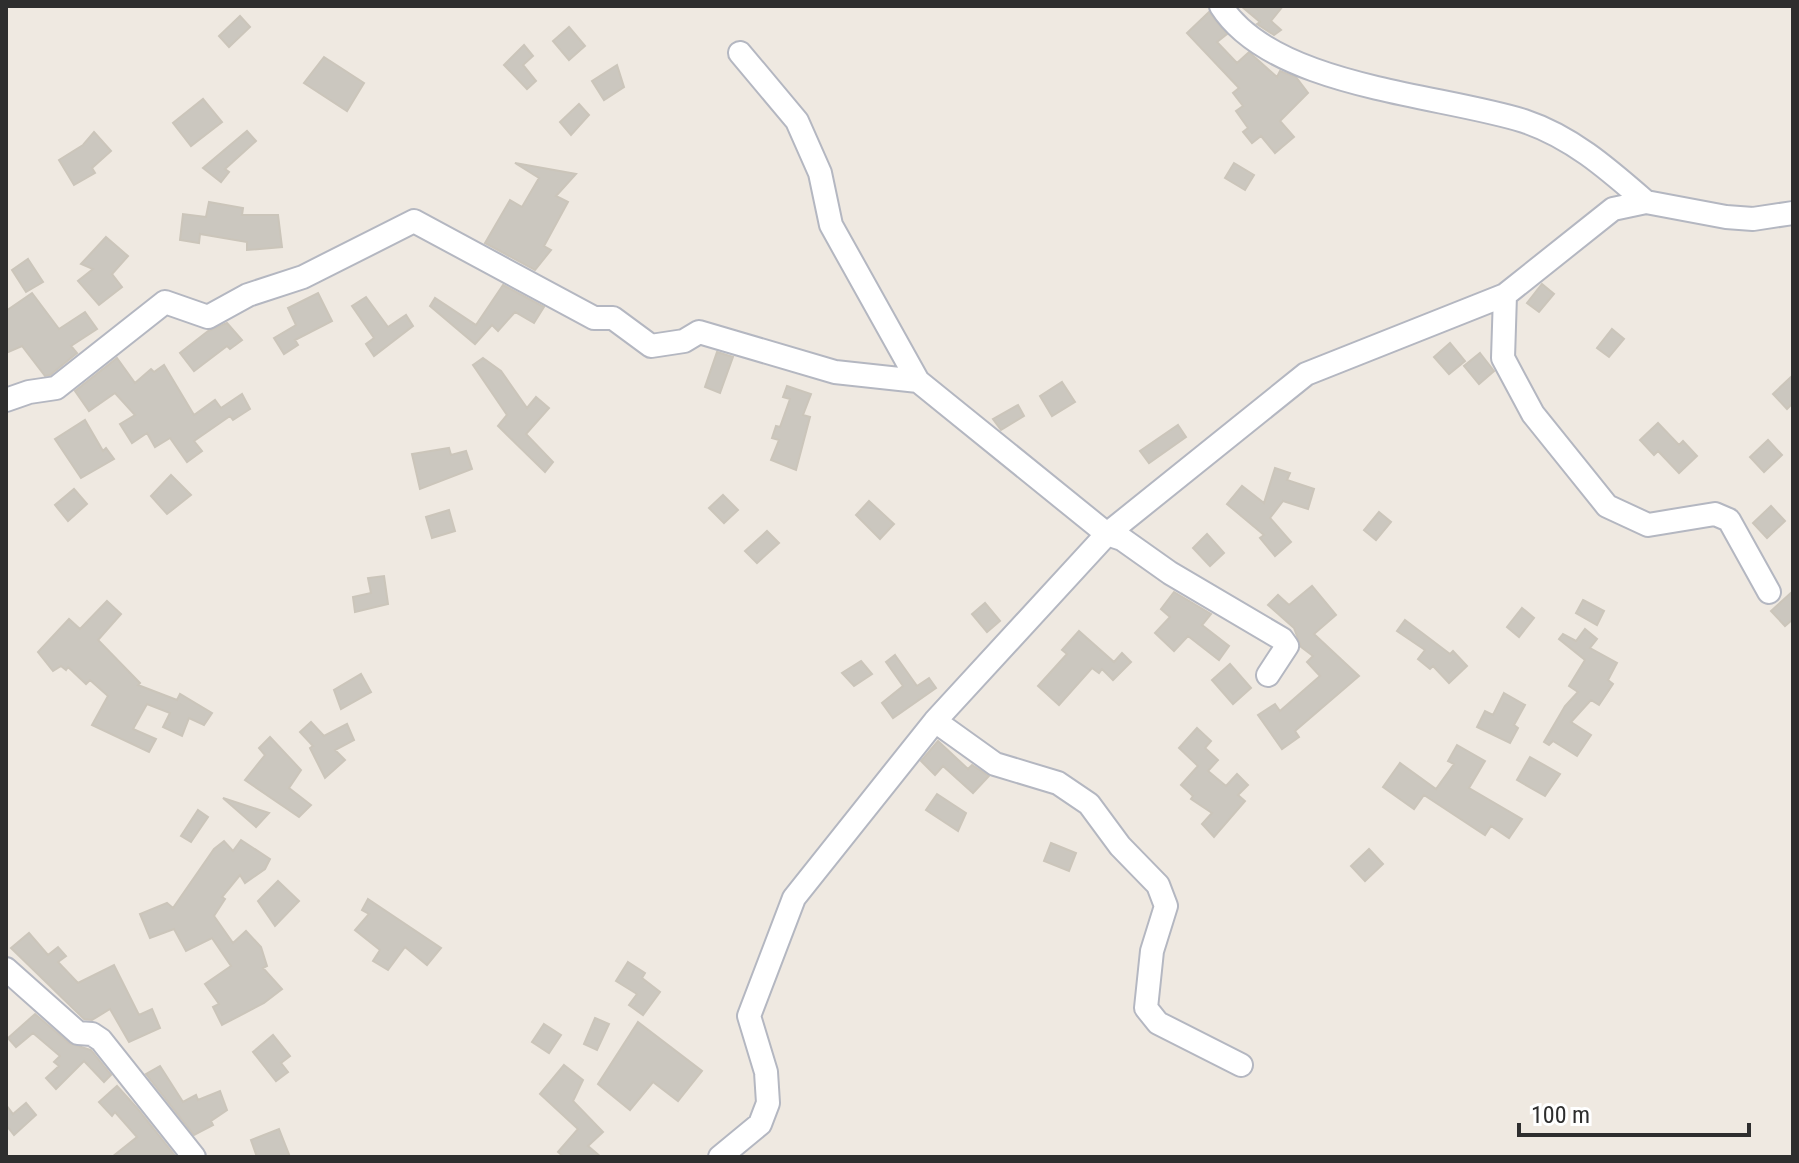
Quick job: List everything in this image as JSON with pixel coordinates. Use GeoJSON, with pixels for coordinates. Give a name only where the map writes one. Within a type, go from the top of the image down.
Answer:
{"type":"FeatureCollection","features":[{"type":"Feature","properties":{"kind":"street"},"geometry":{"type":"LineString","coordinates":[[1221,6],[1261,47],[1306,66],[1391,91],[1525,122],[1568,141],[1594,158],[1646,202]]}},
{"type":"Feature","properties":{"kind":"street"},"geometry":{"type":"LineString","coordinates":[[740,53],[797,121],[820,173],[831,225],[918,381],[1107,534],[1122,539],[1170,573],[1282,639],[1287,646],[1268,675]]}},
{"type":"Feature","properties":{"kind":"street"},"geometry":{"type":"LineString","coordinates":[[720,1157],[760,1124],[768,1103],[766,1072],[749,1016],[794,898],[935,721],[1107,534],[1306,374],[1505,295],[1613,209],[1646,202],[1726,217],[1753,219],[1793,213]]}},
{"type":"Feature","properties":{"kind":"street"},"geometry":{"type":"LineString","coordinates":[[6,400],[29,392],[56,388],[165,302],[208,317],[248,295],[303,277],[414,221],[594,318],[613,318],[651,346],[684,341],[699,332],[835,372],[918,381]]}},
{"type":"Feature","properties":{"kind":"street"},"geometry":{"type":"LineString","coordinates":[[1505,295],[1503,358],[1533,414],[1607,506],[1648,525],[1715,514],[1729,520],[1769,592]]}},
{"type":"Feature","properties":{"kind":"street"},"geometry":{"type":"LineString","coordinates":[[935,721],[995,764],[1058,783],[1089,804],[1120,846],[1158,885],[1166,906],[1152,951],[1146,1008],[1158,1023],[1241,1065]]}},
{"type":"Feature","properties":{"kind":"street"},"geometry":{"type":"LineString","coordinates":[[6,969],[78,1033],[92,1034],[101,1040],[194,1157]]}},
{"type":"Feature","properties":{"kind":"building"},"geometry":{"type":"Polygon","coordinates":[[[1241,6],[1283,6],[1271,21],[1281,30],[1274,35],[1257,24],[1260,22],[1241,6]]]}},
{"type":"Feature","properties":{"kind":"building"},"geometry":{"type":"Polygon","coordinates":[[[1209,12],[1227,34],[1217,42],[1237,63],[1249,52],[1277,77],[1280,71],[1296,77],[1308,93],[1280,121],[1294,137],[1275,153],[1261,136],[1252,143],[1243,132],[1248,128],[1236,111],[1243,106],[1233,93],[1239,88],[1187,33],[1209,12]]]}},
{"type":"Feature","properties":{"kind":"building"},"geometry":{"type":"Polygon","coordinates":[[[240,16],[250,27],[229,47],[219,36],[240,16]]]}},
{"type":"Feature","properties":{"kind":"building"},"geometry":{"type":"Polygon","coordinates":[[[569,27],[585,46],[569,60],[553,41],[569,27]]]}},
{"type":"Feature","properties":{"kind":"building"},"geometry":{"type":"Polygon","coordinates":[[[524,45],[533,56],[523,65],[536,81],[527,89],[504,65],[524,45]]]}},
{"type":"Feature","properties":{"kind":"building"},"geometry":{"type":"Polygon","coordinates":[[[324,57],[364,83],[347,111],[304,83],[324,57]]]}},
{"type":"Feature","properties":{"kind":"building"},"geometry":{"type":"Polygon","coordinates":[[[617,65],[624,87],[604,100],[592,81],[617,65]]]}},
{"type":"Feature","properties":{"kind":"building"},"geometry":{"type":"Polygon","coordinates":[[[203,99],[222,122],[191,146],[173,123],[203,99]]]}},
{"type":"Feature","properties":{"kind":"building"},"geometry":{"type":"Polygon","coordinates":[[[579,104],[589,115],[571,135],[560,122],[579,104]]]}},
{"type":"Feature","properties":{"kind":"building"},"geometry":{"type":"Polygon","coordinates":[[[247,131],[256,141],[225,169],[229,172],[221,182],[203,168],[247,131]]]}},
{"type":"Feature","properties":{"kind":"building"},"geometry":{"type":"Polygon","coordinates":[[[94,132],[111,151],[92,168],[95,173],[74,185],[59,160],[83,145],[94,132]]]}},
{"type":"Feature","properties":{"kind":"building"},"geometry":{"type":"Polygon","coordinates":[[[515,163],[576,174],[556,196],[568,202],[544,246],[551,250],[535,270],[485,243],[510,200],[522,207],[539,178],[515,163]]]}},
{"type":"Feature","properties":{"kind":"building"},"geometry":{"type":"Polygon","coordinates":[[[1234,163],[1254,175],[1245,190],[1225,178],[1234,163]]]}},
{"type":"Feature","properties":{"kind":"building"},"geometry":{"type":"Polygon","coordinates":[[[209,202],[243,208],[242,215],[278,215],[282,247],[247,250],[247,242],[200,234],[199,243],[180,240],[183,214],[206,217],[209,202]]]}},
{"type":"Feature","properties":{"kind":"building"},"geometry":{"type":"Polygon","coordinates":[[[106,237],[128,256],[112,274],[122,287],[99,305],[78,281],[93,269],[81,264],[106,237]]]}},
{"type":"Feature","properties":{"kind":"building"},"geometry":{"type":"Polygon","coordinates":[[[28,259],[43,282],[26,292],[12,270],[28,259]]]}},
{"type":"Feature","properties":{"kind":"building"},"geometry":{"type":"Polygon","coordinates":[[[1542,284],[1554,294],[1539,312],[1527,303],[1542,284]]]}},
{"type":"Feature","properties":{"kind":"building"},"geometry":{"type":"Polygon","coordinates":[[[503,285],[544,307],[534,323],[515,312],[498,331],[492,325],[475,344],[430,306],[435,298],[476,325],[503,285]]]}},
{"type":"Feature","properties":{"kind":"building"},"geometry":{"type":"Polygon","coordinates":[[[32,293],[59,329],[85,312],[97,329],[71,346],[77,353],[45,376],[22,346],[6,353],[6,311],[32,293]]]}},
{"type":"Feature","properties":{"kind":"building"},"geometry":{"type":"Polygon","coordinates":[[[318,293],[332,321],[295,340],[298,345],[284,354],[274,338],[296,325],[288,308],[318,293]]]}},
{"type":"Feature","properties":{"kind":"building"},"geometry":{"type":"Polygon","coordinates":[[[366,297],[388,327],[406,315],[413,326],[374,356],[366,344],[374,338],[352,306],[366,297]]]}},
{"type":"Feature","properties":{"kind":"building"},"geometry":{"type":"Polygon","coordinates":[[[227,323],[242,340],[230,349],[227,346],[194,371],[180,353],[208,331],[227,323]]]}},
{"type":"Feature","properties":{"kind":"building"},"geometry":{"type":"Polygon","coordinates":[[[1612,329],[1624,339],[1609,357],[1597,348],[1612,329]]]}},
{"type":"Feature","properties":{"kind":"building"},"geometry":{"type":"Polygon","coordinates":[[[1450,343],[1465,361],[1449,374],[1434,357],[1450,343]]]}},
{"type":"Feature","properties":{"kind":"building"},"geometry":{"type":"Polygon","coordinates":[[[717,352],[733,357],[720,393],[705,387],[717,352]]]}},
{"type":"Feature","properties":{"kind":"building"},"geometry":{"type":"Polygon","coordinates":[[[1480,353],[1494,371],[1479,384],[1464,366],[1480,353]]]}},
{"type":"Feature","properties":{"kind":"building"},"geometry":{"type":"Polygon","coordinates":[[[117,358],[135,383],[151,369],[154,372],[164,365],[194,415],[215,400],[221,408],[242,394],[250,409],[233,420],[230,416],[194,441],[202,451],[187,462],[170,438],[155,447],[147,433],[132,443],[120,424],[135,415],[115,393],[89,411],[75,391],[117,358]]]}},
{"type":"Feature","properties":{"kind":"building"},"geometry":{"type":"Polygon","coordinates":[[[483,358],[501,371],[527,408],[536,397],[549,408],[526,434],[553,462],[545,472],[498,426],[507,415],[473,365],[483,358]]]}},
{"type":"Feature","properties":{"kind":"building"},"geometry":{"type":"Polygon","coordinates":[[[1793,375],[1793,403],[1787,409],[1773,394],[1793,375]]]}},
{"type":"Feature","properties":{"kind":"building"},"geometry":{"type":"Polygon","coordinates":[[[1062,382],[1075,402],[1052,416],[1040,396],[1062,382]]]}},
{"type":"Feature","properties":{"kind":"building"},"geometry":{"type":"Polygon","coordinates":[[[787,386],[811,394],[803,415],[810,417],[796,470],[771,460],[779,440],[772,438],[776,426],[780,427],[790,399],[783,397],[787,386]]]}},
{"type":"Feature","properties":{"kind":"building"},"geometry":{"type":"Polygon","coordinates":[[[1018,405],[1024,416],[1001,430],[993,419],[1018,405]]]}},
{"type":"Feature","properties":{"kind":"building"},"geometry":{"type":"Polygon","coordinates":[[[85,420],[103,451],[106,448],[114,459],[81,478],[55,439],[85,420]]]}},
{"type":"Feature","properties":{"kind":"building"},"geometry":{"type":"Polygon","coordinates":[[[1658,423],[1679,445],[1683,441],[1697,456],[1679,473],[1658,451],[1654,455],[1640,440],[1658,423]]]}},
{"type":"Feature","properties":{"kind":"building"},"geometry":{"type":"Polygon","coordinates":[[[1178,425],[1186,437],[1149,463],[1140,451],[1178,425]]]}},
{"type":"Feature","properties":{"kind":"building"},"geometry":{"type":"Polygon","coordinates":[[[1768,440],[1782,455],[1764,472],[1750,457],[1768,440]]]}},
{"type":"Feature","properties":{"kind":"building"},"geometry":{"type":"Polygon","coordinates":[[[449,448],[451,455],[466,451],[472,469],[420,489],[412,454],[449,448]]]}},
{"type":"Feature","properties":{"kind":"building"},"geometry":{"type":"Polygon","coordinates":[[[1275,468],[1290,473],[1287,480],[1314,489],[1308,509],[1283,501],[1270,518],[1291,542],[1275,556],[1260,538],[1264,535],[1227,504],[1242,486],[1264,503],[1275,468]]]}},
{"type":"Feature","properties":{"kind":"building"},"geometry":{"type":"Polygon","coordinates":[[[171,475],[191,495],[167,514],[151,496],[171,475]]]}},
{"type":"Feature","properties":{"kind":"building"},"geometry":{"type":"Polygon","coordinates":[[[74,489],[87,504],[68,521],[55,505],[74,489]]]}},
{"type":"Feature","properties":{"kind":"building"},"geometry":{"type":"Polygon","coordinates":[[[723,495],[738,510],[724,523],[709,508],[723,495]]]}},
{"type":"Feature","properties":{"kind":"building"},"geometry":{"type":"Polygon","coordinates":[[[869,501],[894,524],[880,539],[856,515],[869,501]]]}},
{"type":"Feature","properties":{"kind":"building"},"geometry":{"type":"Polygon","coordinates":[[[1771,506],[1785,521],[1767,538],[1753,523],[1771,506]]]}},
{"type":"Feature","properties":{"kind":"building"},"geometry":{"type":"Polygon","coordinates":[[[449,510],[455,531],[432,538],[426,517],[449,510]]]}},
{"type":"Feature","properties":{"kind":"building"},"geometry":{"type":"Polygon","coordinates":[[[1379,512],[1391,522],[1376,540],[1364,530],[1379,512]]]}},
{"type":"Feature","properties":{"kind":"building"},"geometry":{"type":"Polygon","coordinates":[[[767,531],[779,543],[757,563],[745,551],[767,531]]]}},
{"type":"Feature","properties":{"kind":"building"},"geometry":{"type":"Polygon","coordinates":[[[1207,534],[1224,553],[1210,566],[1193,548],[1207,534]]]}},
{"type":"Feature","properties":{"kind":"building"},"geometry":{"type":"Polygon","coordinates":[[[384,576],[388,604],[355,612],[353,597],[371,593],[368,578],[384,576]]]}},
{"type":"Feature","properties":{"kind":"building"},"geometry":{"type":"Polygon","coordinates":[[[1312,586],[1336,615],[1314,634],[1359,676],[1295,731],[1299,737],[1282,749],[1258,715],[1275,704],[1280,711],[1320,676],[1307,662],[1313,656],[1301,647],[1294,628],[1268,605],[1278,595],[1289,605],[1312,586]]]}},
{"type":"Feature","properties":{"kind":"building"},"geometry":{"type":"Polygon","coordinates":[[[1793,591],[1793,619],[1785,626],[1771,611],[1793,591]]]}},
{"type":"Feature","properties":{"kind":"building"},"geometry":{"type":"Polygon","coordinates":[[[1174,592],[1211,614],[1202,625],[1229,646],[1219,660],[1188,636],[1174,651],[1155,633],[1170,617],[1161,609],[1174,592]]]}},
{"type":"Feature","properties":{"kind":"building"},"geometry":{"type":"Polygon","coordinates":[[[1583,600],[1604,611],[1597,625],[1576,613],[1583,600]]]}},
{"type":"Feature","properties":{"kind":"building"},"geometry":{"type":"Polygon","coordinates":[[[107,601],[121,614],[98,640],[140,683],[138,685],[177,700],[180,694],[212,713],[204,725],[189,718],[182,736],[163,727],[170,713],[147,704],[133,729],[156,739],[149,752],[92,725],[108,696],[90,680],[86,684],[68,667],[66,670],[61,666],[53,671],[38,652],[69,619],[80,629],[107,601]]]}},
{"type":"Feature","properties":{"kind":"building"},"geometry":{"type":"Polygon","coordinates":[[[985,603],[1000,621],[987,632],[972,614],[985,603]]]}},
{"type":"Feature","properties":{"kind":"building"},"geometry":{"type":"Polygon","coordinates":[[[1522,608],[1534,618],[1519,637],[1507,627],[1522,608]]]}},
{"type":"Feature","properties":{"kind":"building"},"geometry":{"type":"Polygon","coordinates":[[[1405,620],[1450,654],[1453,651],[1467,666],[1449,683],[1433,666],[1430,669],[1418,659],[1425,650],[1397,631],[1405,620]]]}},
{"type":"Feature","properties":{"kind":"building"},"geometry":{"type":"Polygon","coordinates":[[[1585,629],[1597,639],[1590,648],[1617,663],[1608,680],[1613,684],[1599,705],[1591,700],[1571,722],[1591,735],[1577,756],[1553,741],[1549,745],[1544,742],[1565,706],[1578,692],[1569,686],[1585,660],[1559,639],[1563,634],[1576,641],[1585,629]]]}},
{"type":"Feature","properties":{"kind":"building"},"geometry":{"type":"Polygon","coordinates":[[[1079,631],[1114,662],[1122,653],[1131,662],[1113,680],[1102,669],[1099,673],[1092,668],[1059,705],[1038,686],[1067,654],[1062,650],[1079,631]]]}},
{"type":"Feature","properties":{"kind":"building"},"geometry":{"type":"Polygon","coordinates":[[[895,655],[917,686],[929,678],[936,688],[893,718],[882,703],[903,686],[886,662],[895,655]]]}},
{"type":"Feature","properties":{"kind":"building"},"geometry":{"type":"Polygon","coordinates":[[[861,661],[872,674],[854,686],[842,673],[861,661]]]}},
{"type":"Feature","properties":{"kind":"building"},"geometry":{"type":"Polygon","coordinates":[[[1230,664],[1251,688],[1233,704],[1212,680],[1230,664]]]}},
{"type":"Feature","properties":{"kind":"building"},"geometry":{"type":"Polygon","coordinates":[[[361,674],[371,692],[341,709],[334,690],[361,674]]]}},
{"type":"Feature","properties":{"kind":"building"},"geometry":{"type":"Polygon","coordinates":[[[1504,693],[1525,705],[1514,725],[1518,728],[1510,743],[1477,727],[1485,711],[1493,715],[1504,693]]]}},
{"type":"Feature","properties":{"kind":"building"},"geometry":{"type":"Polygon","coordinates":[[[311,722],[324,736],[347,724],[354,740],[335,750],[345,760],[325,778],[310,748],[313,746],[300,732],[311,722]]]}},
{"type":"Feature","properties":{"kind":"building"},"geometry":{"type":"Polygon","coordinates":[[[1197,728],[1211,741],[1205,748],[1218,760],[1208,771],[1226,786],[1237,774],[1248,785],[1238,795],[1245,801],[1214,837],[1202,824],[1212,813],[1191,799],[1193,796],[1181,785],[1198,766],[1179,748],[1197,728]]]}},
{"type":"Feature","properties":{"kind":"building"},"geometry":{"type":"Polygon","coordinates":[[[270,737],[301,770],[289,788],[311,805],[299,817],[245,780],[265,755],[259,748],[270,737]]]}},
{"type":"Feature","properties":{"kind":"building"},"geometry":{"type":"Polygon","coordinates":[[[938,741],[968,769],[972,765],[989,776],[973,793],[943,766],[935,775],[921,761],[938,741]]]}},
{"type":"Feature","properties":{"kind":"building"},"geometry":{"type":"Polygon","coordinates":[[[1457,745],[1485,761],[1469,788],[1522,819],[1509,838],[1491,826],[1485,835],[1424,795],[1414,809],[1383,787],[1400,763],[1436,789],[1454,764],[1448,761],[1457,745]]]}},
{"type":"Feature","properties":{"kind":"building"},"geometry":{"type":"Polygon","coordinates":[[[1530,757],[1560,774],[1545,796],[1517,780],[1530,757]]]}},
{"type":"Feature","properties":{"kind":"building"},"geometry":{"type":"Polygon","coordinates":[[[937,794],[966,813],[958,831],[926,810],[937,794]]]}},
{"type":"Feature","properties":{"kind":"building"},"geometry":{"type":"Polygon","coordinates":[[[223,798],[269,813],[256,827],[223,798]]]}},
{"type":"Feature","properties":{"kind":"building"},"geometry":{"type":"Polygon","coordinates":[[[198,810],[208,817],[191,842],[181,836],[198,810]]]}},
{"type":"Feature","properties":{"kind":"building"},"geometry":{"type":"Polygon","coordinates":[[[241,840],[270,859],[265,869],[245,883],[240,875],[222,897],[225,899],[214,916],[233,943],[246,931],[261,947],[267,966],[263,968],[282,989],[264,1003],[222,1025],[213,1007],[219,1004],[205,984],[231,966],[212,938],[186,951],[174,929],[150,938],[140,914],[167,903],[173,908],[214,849],[224,841],[233,851],[241,840]]]}},
{"type":"Feature","properties":{"kind":"building"},"geometry":{"type":"Polygon","coordinates":[[[1051,843],[1076,853],[1069,871],[1044,861],[1051,843]]]}},
{"type":"Feature","properties":{"kind":"building"},"geometry":{"type":"Polygon","coordinates":[[[1369,849],[1383,864],[1365,881],[1351,866],[1369,849]]]}},
{"type":"Feature","properties":{"kind":"building"},"geometry":{"type":"Polygon","coordinates":[[[278,881],[299,901],[275,926],[258,901],[278,881]]]}},
{"type":"Feature","properties":{"kind":"building"},"geometry":{"type":"Polygon","coordinates":[[[368,899],[441,948],[427,965],[405,947],[388,970],[373,961],[380,950],[355,930],[369,914],[362,910],[368,899]]]}},
{"type":"Feature","properties":{"kind":"building"},"geometry":{"type":"Polygon","coordinates":[[[29,933],[48,955],[58,947],[66,956],[58,962],[78,983],[114,965],[139,1015],[152,1009],[160,1028],[129,1042],[110,1009],[92,1020],[84,1019],[11,948],[29,933]]]}},
{"type":"Feature","properties":{"kind":"building"},"geometry":{"type":"Polygon","coordinates":[[[628,962],[645,973],[642,978],[660,992],[643,1015],[629,1005],[637,994],[616,981],[628,962]]]}},
{"type":"Feature","properties":{"kind":"building"},"geometry":{"type":"Polygon","coordinates":[[[35,1014],[69,1043],[91,1050],[111,1075],[104,1082],[84,1061],[56,1089],[46,1078],[59,1066],[54,1062],[60,1056],[33,1033],[16,1047],[8,1038],[35,1014]]]}},
{"type":"Feature","properties":{"kind":"building"},"geometry":{"type":"Polygon","coordinates":[[[595,1018],[609,1024],[597,1050],[584,1044],[595,1018]]]}},
{"type":"Feature","properties":{"kind":"building"},"geometry":{"type":"Polygon","coordinates":[[[638,1022],[702,1071],[678,1101],[653,1082],[630,1110],[598,1084],[638,1022]]]}},
{"type":"Feature","properties":{"kind":"building"},"geometry":{"type":"Polygon","coordinates":[[[544,1024],[561,1035],[549,1053],[532,1042],[544,1024]]]}},
{"type":"Feature","properties":{"kind":"building"},"geometry":{"type":"Polygon","coordinates":[[[273,1035],[290,1056],[281,1063],[288,1072],[276,1081],[253,1052],[273,1035]]]}},
{"type":"Feature","properties":{"kind":"building"},"geometry":{"type":"Polygon","coordinates":[[[564,1065],[583,1080],[573,1101],[603,1132],[588,1146],[601,1157],[564,1157],[558,1152],[578,1129],[540,1094],[564,1065]]]}},
{"type":"Feature","properties":{"kind":"building"},"geometry":{"type":"Polygon","coordinates":[[[160,1066],[183,1102],[196,1095],[198,1100],[220,1091],[227,1110],[211,1121],[213,1125],[194,1135],[146,1074],[160,1066]]]}},
{"type":"Feature","properties":{"kind":"building"},"geometry":{"type":"Polygon","coordinates":[[[117,1086],[176,1157],[112,1157],[137,1137],[115,1112],[112,1116],[99,1102],[117,1086]]]}},
{"type":"Feature","properties":{"kind":"building"},"geometry":{"type":"Polygon","coordinates":[[[26,1103],[36,1115],[14,1135],[6,1125],[6,1105],[13,1114],[26,1103]]]}},
{"type":"Feature","properties":{"kind":"building"},"geometry":{"type":"Polygon","coordinates":[[[279,1129],[290,1157],[257,1157],[251,1140],[279,1129]]]}}]}
